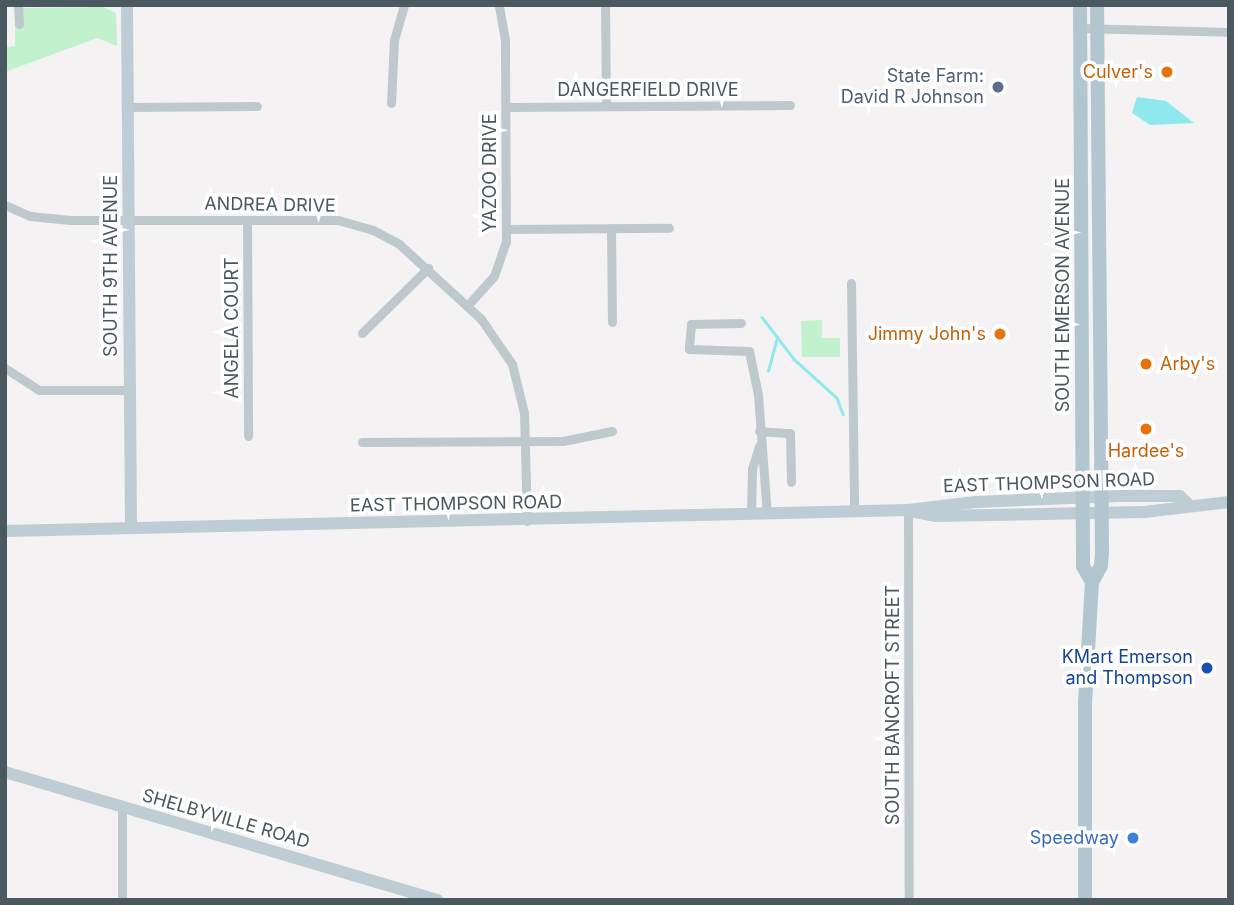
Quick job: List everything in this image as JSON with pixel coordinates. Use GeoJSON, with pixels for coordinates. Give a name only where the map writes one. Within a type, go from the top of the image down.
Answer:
{"type":"FeatureCollection","features":[{"type":"Feature","properties":{"kind":"main road","name":"SOUTH 9TH AVENUE"},"geometry":{"type":"LineString","coordinates":[[127,5],[131,527]]}},
{"type":"Feature","properties":{"kind":"main road","name":"SOUTH EMERSON AVENUE"},"geometry":{"type":"LineString","coordinates":[[1080,5],[1083,566],[1092,582]]}},
{"type":"Feature","properties":{"kind":"main road","name":"SOUTH EMERSON AVENUE"},"geometry":{"type":"LineString","coordinates":[[1085,900],[1085,703],[1092,582],[1101,566],[1102,506],[1097,5]]}},
{"type":"Feature","properties":{"kind":"main road","name":"EAST THOMPSON ROAD"},"geometry":{"type":"LineString","coordinates":[[5,531],[527,521],[908,510],[935,516],[1083,505],[1178,511],[1188,504],[1229,502]]}},
{"type":"Feature","properties":{"kind":"main road","name":"SHELBYVILLE ROAD"},"geometry":{"type":"LineString","coordinates":[[5,772],[437,900]]}},
{"type":"Feature","properties":{"kind":"street"},"geometry":{"type":"LineString","coordinates":[[18,5],[19,24]]}},
{"type":"Feature","properties":{"kind":"street"},"geometry":{"type":"LineString","coordinates":[[391,103],[394,40],[404,5]]}},
{"type":"Feature","properties":{"kind":"street","name":"YAZOO DRIVE"},"geometry":{"type":"LineString","coordinates":[[467,306],[498,270],[507,229],[506,107],[499,5]]}},
{"type":"Feature","properties":{"kind":"street"},"geometry":{"type":"LineString","coordinates":[[605,5],[606,106]]}},
{"type":"Feature","properties":{"kind":"street"},"geometry":{"type":"LineString","coordinates":[[1081,28],[1097,32],[1229,32]]}},
{"type":"Feature","properties":{"kind":"street","name":"DANGERFIELD DRIVE"},"geometry":{"type":"LineString","coordinates":[[506,107],[790,106]]}},
{"type":"Feature","properties":{"kind":"street"},"geometry":{"type":"LineString","coordinates":[[127,107],[257,107]]}},
{"type":"Feature","properties":{"kind":"street","name":"ANDREA DRIVE"},"geometry":{"type":"LineString","coordinates":[[5,205],[40,218],[352,223],[400,244],[467,306]]}},
{"type":"Feature","properties":{"kind":"street","name":"ANGELA COURT"},"geometry":{"type":"LineString","coordinates":[[247,220],[248,436]]}},
{"type":"Feature","properties":{"kind":"street"},"geometry":{"type":"LineString","coordinates":[[507,229],[669,229]]}},
{"type":"Feature","properties":{"kind":"street"},"geometry":{"type":"LineString","coordinates":[[611,229],[612,322]]}},
{"type":"Feature","properties":{"kind":"street"},"geometry":{"type":"LineString","coordinates":[[362,333],[428,268]]}},
{"type":"Feature","properties":{"kind":"street"},"geometry":{"type":"LineString","coordinates":[[851,284],[853,512]]}},
{"type":"Feature","properties":{"kind":"street"},"geometry":{"type":"LineString","coordinates":[[467,306],[491,330],[512,364],[521,392],[527,521]]}},
{"type":"Feature","properties":{"kind":"street"},"geometry":{"type":"LineString","coordinates":[[741,323],[691,324],[688,349],[749,351],[767,514]]}},
{"type":"Feature","properties":{"kind":"street"},"geometry":{"type":"LineString","coordinates":[[5,368],[40,390],[129,390]]}},
{"type":"Feature","properties":{"kind":"street"},"geometry":{"type":"LineString","coordinates":[[362,442],[563,441],[612,431]]}},
{"type":"Feature","properties":{"kind":"street"},"geometry":{"type":"LineString","coordinates":[[759,432],[790,433],[791,482]]}},
{"type":"Feature","properties":{"kind":"street"},"geometry":{"type":"LineString","coordinates":[[751,514],[752,470],[759,444]]}},
{"type":"Feature","properties":{"kind":"street","name":"SOUTH BANCROFT STREET"},"geometry":{"type":"LineString","coordinates":[[908,510],[909,900]]}},
{"type":"Feature","properties":{"kind":"street"},"geometry":{"type":"LineString","coordinates":[[122,807],[122,900]]}},
{"type":"Feature","properties":{"kind":"green space"},"geometry":{"type":"Polygon","coordinates":[[[103,7],[116,13],[117,46],[97,38],[5,72],[5,47],[15,46],[15,8],[103,7]]]}},
{"type":"Feature","properties":{"kind":"green space"},"geometry":{"type":"Polygon","coordinates":[[[822,320],[822,338],[840,338],[840,357],[802,357],[801,321],[822,320]]]}},
{"type":"Feature","properties":{"kind":"water"},"geometry":{"type":"Polygon","coordinates":[[[1137,97],[1166,101],[1194,123],[1150,125],[1132,113],[1137,97]]]}},
{"type":"Feature","properties":{"kind":"waterway"},"geometry":{"type":"LineString","coordinates":[[762,317],[794,359],[837,398],[843,414]]}},
{"type":"Feature","properties":{"kind":"waterway"},"geometry":{"type":"LineString","coordinates":[[768,371],[777,337]]}},
{"type":"Feature","properties":{"kind":"place","name":"Culver's"},"geometry":{"type":"Point","coordinates":[1167,72]}},
{"type":"Feature","properties":{"kind":"place","name":"State Farm: David R Johnson"},"geometry":{"type":"Point","coordinates":[998,87]}},
{"type":"Feature","properties":{"kind":"place","name":"Jimmy John's"},"geometry":{"type":"Point","coordinates":[1000,334]}},
{"type":"Feature","properties":{"kind":"place","name":"Arby's"},"geometry":{"type":"Point","coordinates":[1146,364]}},
{"type":"Feature","properties":{"kind":"place","name":"Hardee's"},"geometry":{"type":"Point","coordinates":[1146,429]}},
{"type":"Feature","properties":{"kind":"place","name":"KMart Emerson and Thompson"},"geometry":{"type":"Point","coordinates":[1207,668]}},
{"type":"Feature","properties":{"kind":"place","name":"Speedway"},"geometry":{"type":"Point","coordinates":[1133,838]}}]}
